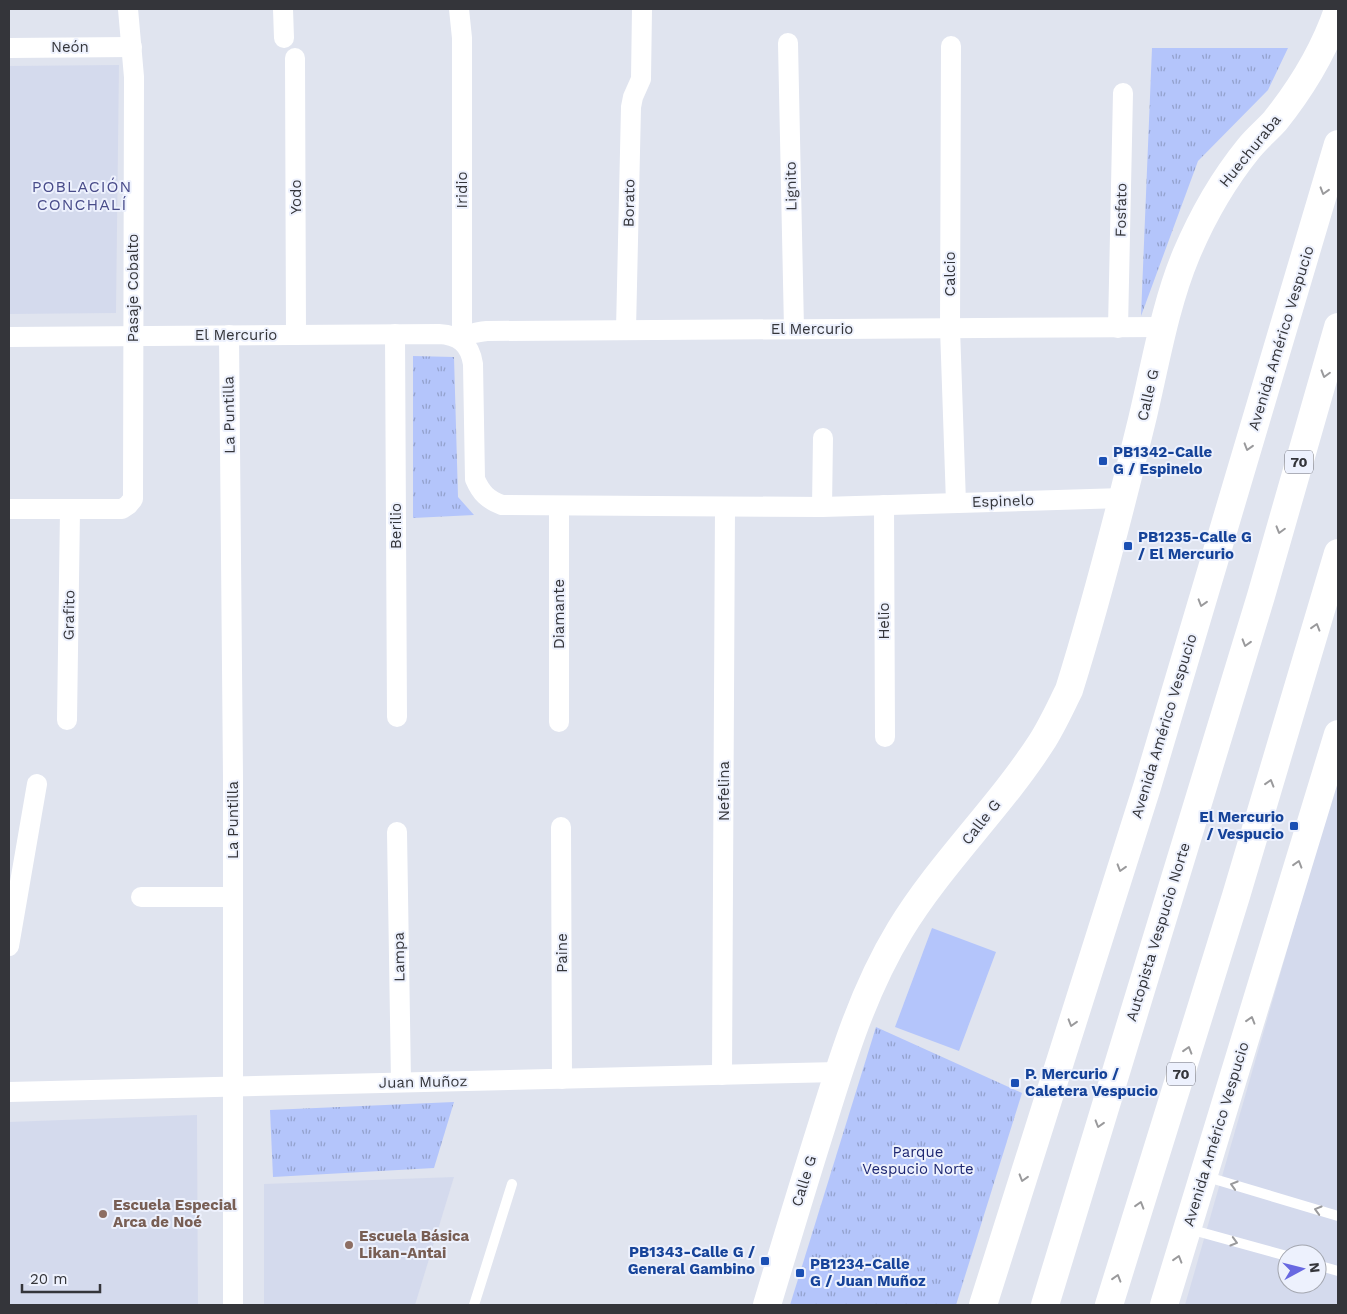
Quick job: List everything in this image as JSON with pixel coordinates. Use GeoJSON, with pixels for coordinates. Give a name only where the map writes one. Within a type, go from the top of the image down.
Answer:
{"type":"FeatureCollection","features":[{"type":"Feature","properties":{"kind":"main road","name":"Huechuraba"},"geometry":{"type":"LineString","coordinates":[[1164,327],[1172,294],[1185,256],[1207,212],[1250,147],[1274,122],[1309,76],[1330,35],[1338,10]]}},
{"type":"Feature","properties":{"kind":"main road","name":"Avenida Américo Vespucio"},"geometry":{"type":"LineString","coordinates":[[983,1305],[1147,788],[1338,144]]}},
{"type":"Feature","properties":{"kind":"main road","name":"Calle G"},"geometry":{"type":"LineString","coordinates":[[767,1305],[838,1072],[866,993],[901,928],[925,893],[1026,766],[1057,716],[1068,690],[1078,662],[1123,498],[1164,327]]}},
{"type":"Feature","properties":{"kind":"main road","name":"Autopista Vespucio Norte"},"geometry":{"type":"LineString","coordinates":[[1045,1305],[1260,596],[1338,327]]}},
{"type":"Feature","properties":{"kind":"main road","name":"70"},"geometry":{"type":"LineString","coordinates":[[1109,1305],[1233,906],[1338,553]]}},
{"type":"Feature","properties":{"kind":"main road","name":"Avenida Américo Vespucio"},"geometry":{"type":"LineString","coordinates":[[1164,1305],[1338,734]]}},
{"type":"Feature","properties":{"kind":"street","name":"Pasaje Cobalto"},"geometry":{"type":"LineString","coordinates":[[70,510],[122,509],[133,499],[134,492],[134,77],[128,9]]}},
{"type":"Feature","properties":{"kind":"street"},"geometry":{"type":"LineString","coordinates":[[283,9],[284,38]]}},
{"type":"Feature","properties":{"kind":"street","name":"Iridio"},"geometry":{"type":"LineString","coordinates":[[459,9],[462,38],[462,341]]}},
{"type":"Feature","properties":{"kind":"street","name":"Borato"},"geometry":{"type":"LineString","coordinates":[[626,330],[631,108],[633,97],[641,79],[642,9]]}},
{"type":"Feature","properties":{"kind":"street","name":"Lignito"},"geometry":{"type":"LineString","coordinates":[[788,43],[794,329]]}},
{"type":"Feature","properties":{"kind":"street","name":"Calcio"},"geometry":{"type":"LineString","coordinates":[[952,46],[950,328],[956,503]]}},
{"type":"Feature","properties":{"kind":"street","name":"Neón"},"geometry":{"type":"LineString","coordinates":[[9,48],[132,47]]}},
{"type":"Feature","properties":{"kind":"street","name":"Yodo"},"geometry":{"type":"LineString","coordinates":[[295,58],[296,335]]}},
{"type":"Feature","properties":{"kind":"street","name":"Fosfato"},"geometry":{"type":"LineString","coordinates":[[1118,328],[1123,93]]}},
{"type":"Feature","properties":{"kind":"street","name":"El Mercurio"},"geometry":{"type":"LineString","coordinates":[[9,337],[447,334],[455,336],[462,341],[467,336],[487,331],[1164,327]]}},
{"type":"Feature","properties":{"kind":"street","name":"Berilio"},"geometry":{"type":"LineString","coordinates":[[395,334],[397,717]]}},
{"type":"Feature","properties":{"kind":"street","name":"La Puntilla"},"geometry":{"type":"LineString","coordinates":[[229,335],[233,897],[233,1305]]}},
{"type":"Feature","properties":{"kind":"street"},"geometry":{"type":"LineString","coordinates":[[462,341],[468,348],[473,364],[475,474],[479,488],[485,496],[502,505],[822,507],[884,505]]}},
{"type":"Feature","properties":{"kind":"street"},"geometry":{"type":"LineString","coordinates":[[822,507],[823,438]]}},
{"type":"Feature","properties":{"kind":"street","name":"Espinelo"},"geometry":{"type":"LineString","coordinates":[[884,505],[1123,498]]}},
{"type":"Feature","properties":{"kind":"street","name":"Helio"},"geometry":{"type":"LineString","coordinates":[[884,505],[885,737]]}},
{"type":"Feature","properties":{"kind":"street","name":"Diamante"},"geometry":{"type":"LineString","coordinates":[[559,722],[560,506]]}},
{"type":"Feature","properties":{"kind":"street","name":"Nefelina"},"geometry":{"type":"LineString","coordinates":[[722,1075],[725,506]]}},
{"type":"Feature","properties":{"kind":"street"},"geometry":{"type":"LineString","coordinates":[[9,509],[70,510]]}},
{"type":"Feature","properties":{"kind":"street","name":"Grafito"},"geometry":{"type":"LineString","coordinates":[[67,720],[70,510]]}},
{"type":"Feature","properties":{"kind":"street"},"geometry":{"type":"LineString","coordinates":[[9,946],[38,784]]}},
{"type":"Feature","properties":{"kind":"street","name":"Paine"},"geometry":{"type":"LineString","coordinates":[[561,827],[562,1078]]}},
{"type":"Feature","properties":{"kind":"street","name":"Lampa"},"geometry":{"type":"LineString","coordinates":[[398,832],[401,1082]]}},
{"type":"Feature","properties":{"kind":"street"},"geometry":{"type":"LineString","coordinates":[[140,897],[233,897]]}},
{"type":"Feature","properties":{"kind":"street","name":"Juan Muñoz"},"geometry":{"type":"LineString","coordinates":[[9,1092],[838,1072]]}},
{"type":"Feature","properties":{"kind":"lane"},"geometry":{"type":"LineString","coordinates":[[1203,1176],[1338,1216]]}},
{"type":"Feature","properties":{"kind":"lane"},"geometry":{"type":"LineString","coordinates":[[474,1305],[512,1184]]}},
{"type":"Feature","properties":{"kind":"lane"},"geometry":{"type":"LineString","coordinates":[[1187,1228],[1277,1253]]}},
{"type":"Feature","properties":{"kind":"shaded area"},"geometry":{"type":"Polygon","coordinates":[[[119,65],[116,313],[9,314],[9,66],[119,65]]]}},
{"type":"Feature","properties":{"kind":"shaded area"},"geometry":{"type":"Polygon","coordinates":[[[1338,773],[1338,1305],[1185,1305],[1338,773]]]}},
{"type":"Feature","properties":{"kind":"shaded area","name":"Escuela Especial Arca de Noé"},"geometry":{"type":"Polygon","coordinates":[[[197,1115],[198,1305],[9,1305],[9,1122],[197,1115]]]}},
{"type":"Feature","properties":{"kind":"shaded area","name":"Escuela Básica Likan-Antai"},"geometry":{"type":"Polygon","coordinates":[[[454,1177],[415,1305],[264,1305],[264,1184],[454,1177]]]}},
{"type":"Feature","properties":{"kind":"green space"},"geometry":{"type":"Polygon","coordinates":[[[1152,48],[1288,48],[1268,90],[1198,161],[1141,316],[1152,48]]]}},
{"type":"Feature","properties":{"kind":"green space"},"geometry":{"type":"Polygon","coordinates":[[[413,356],[454,357],[458,497],[474,515],[413,518],[413,356]]]}},
{"type":"Feature","properties":{"kind":"green space"},"geometry":{"type":"Polygon","coordinates":[[[932,928],[996,952],[959,1051],[895,1027],[932,928]]]}},
{"type":"Feature","properties":{"kind":"green space","name":"Parque Vespucio Norte"},"geometry":{"type":"Polygon","coordinates":[[[876,1027],[1022,1093],[956,1305],[790,1305],[876,1027]]]}},
{"type":"Feature","properties":{"kind":"green space"},"geometry":{"type":"Polygon","coordinates":[[[454,1102],[434,1168],[273,1177],[270,1110],[454,1102]]]}},
{"type":"Feature","properties":{"kind":"place","name":"PB1342-Calle G / Espinelo"},"geometry":{"type":"Point","coordinates":[1103,461]}},
{"type":"Feature","properties":{"kind":"place","name":"PB1235-Calle G / El Mercurio"},"geometry":{"type":"Point","coordinates":[1128,546]}},
{"type":"Feature","properties":{"kind":"place","name":"El Mercurio / Vespucio"},"geometry":{"type":"Point","coordinates":[1294,826]}},
{"type":"Feature","properties":{"kind":"place","name":"P. Mercurio / Caletera Vespucio"},"geometry":{"type":"Point","coordinates":[1015,1083]}},
{"type":"Feature","properties":{"kind":"place","name":"Escuela Especial Arca de Noé"},"geometry":{"type":"Point","coordinates":[103,1214]}},
{"type":"Feature","properties":{"kind":"place","name":"Escuela Básica Likan-Antai"},"geometry":{"type":"Point","coordinates":[349,1245]}},
{"type":"Feature","properties":{"kind":"place","name":"PB1343-Calle G / General Gambino"},"geometry":{"type":"Point","coordinates":[765,1261]}},
{"type":"Feature","properties":{"kind":"place","name":"PB1234-Calle G / Juan Muñoz"},"geometry":{"type":"Point","coordinates":[800,1273]}},
{"type":"Feature","properties":{"kind":"district","name":"POBLACIÓN CONCHALÍ"},"geometry":{"type":"Point","coordinates":[82,195]}}]}
